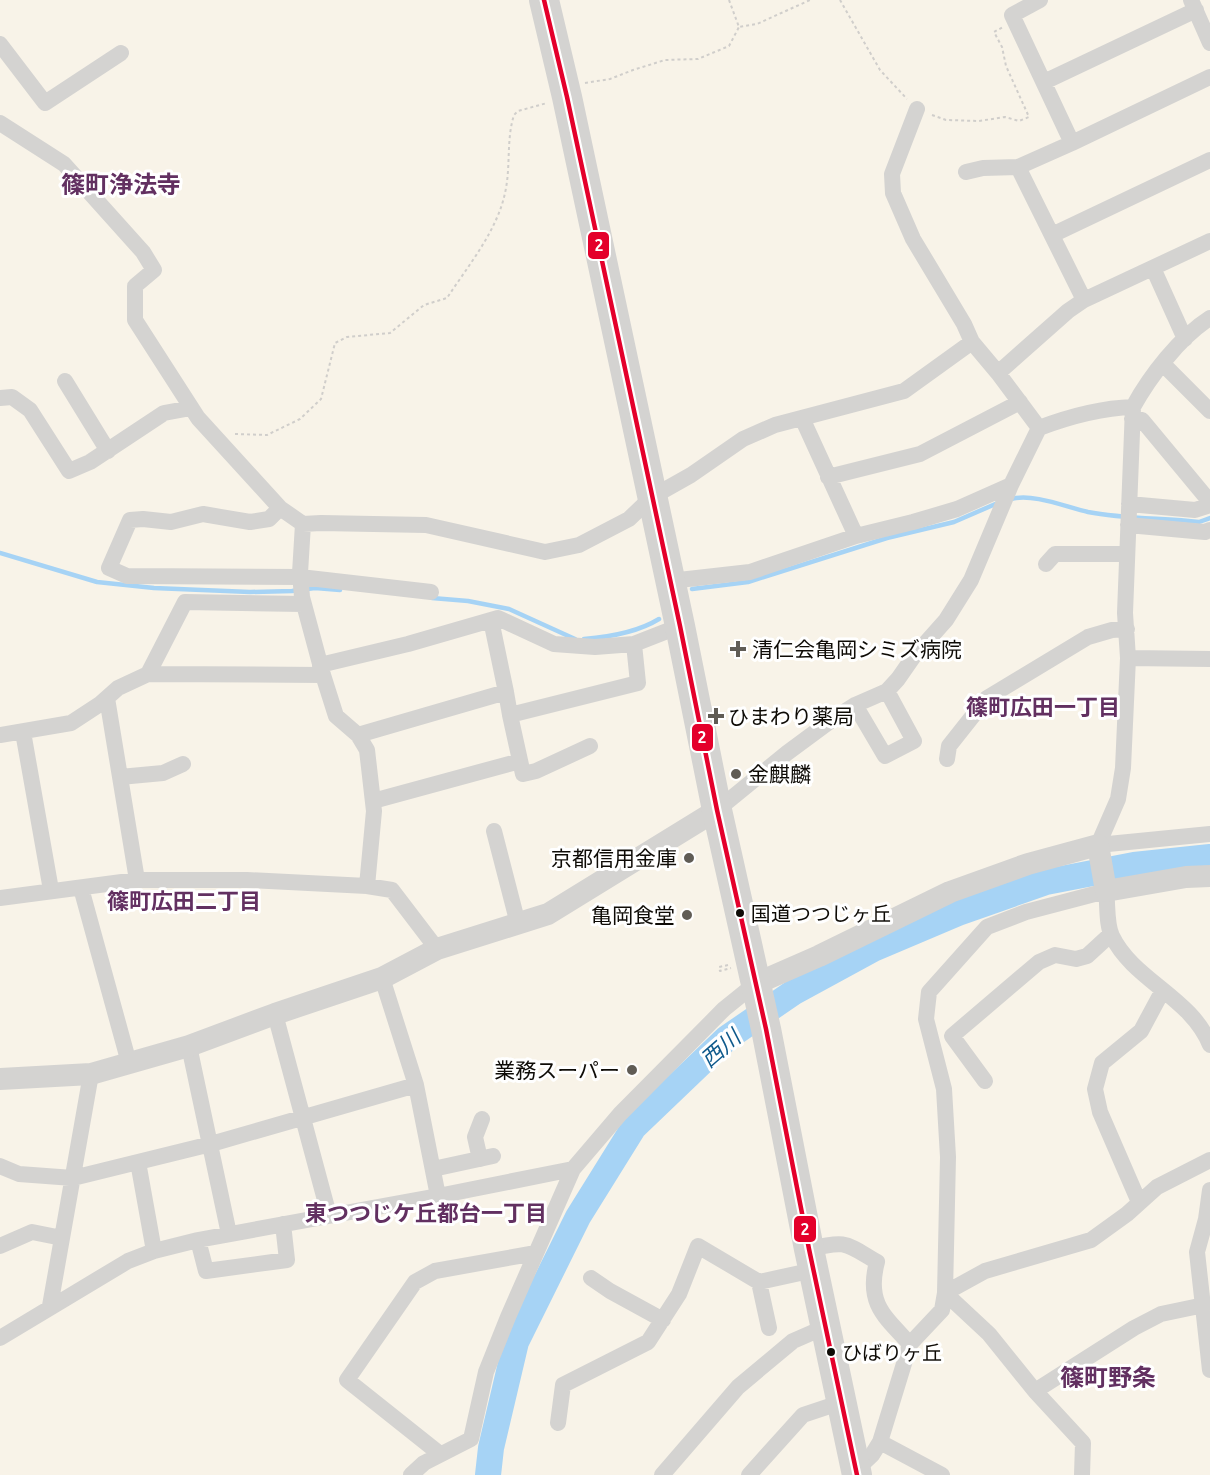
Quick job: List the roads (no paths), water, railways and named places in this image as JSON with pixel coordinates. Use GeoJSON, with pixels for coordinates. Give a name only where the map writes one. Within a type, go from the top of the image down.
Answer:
{"type":"FeatureCollection","features":[{"type":"Feature","properties":{"kind":"highway"},"geometry":{"type":"LineString","coordinates":[[544,0],[680,626],[717,810],[744,979],[766,1029],[855,1473]]}},
{"type":"Feature","properties":{"kind":"street"},"geometry":{"type":"LineString","coordinates":[[1040,0],[1012,15],[1072,143]]}},
{"type":"Feature","properties":{"kind":"street"},"geometry":{"type":"LineString","coordinates":[[1044,81],[1194,5],[1210,43]]}},
{"type":"Feature","properties":{"kind":"street"},"geometry":{"type":"LineString","coordinates":[[0,44],[45,103],[121,53]]}},
{"type":"Feature","properties":{"kind":"street"},"geometry":{"type":"LineString","coordinates":[[966,172],[982,168],[1018,167],[1210,77]]}},
{"type":"Feature","properties":{"kind":"street"},"geometry":{"type":"LineString","coordinates":[[917,109],[892,174],[893,192],[913,238],[959,314],[972,342],[1039,428]]}},
{"type":"Feature","properties":{"kind":"street"},"geometry":{"type":"LineString","coordinates":[[0,123],[64,164],[143,252],[154,270],[135,286],[135,321],[191,408],[211,433],[280,508],[303,524],[426,525],[545,552],[579,545],[629,519],[652,497],[691,475],[743,439],[775,425],[904,391],[972,342]]}},
{"type":"Feature","properties":{"kind":"street"},"geometry":{"type":"LineString","coordinates":[[1052,235],[1210,160]]}},
{"type":"Feature","properties":{"kind":"street"},"geometry":{"type":"LineString","coordinates":[[1018,167],[1084,300]]}},
{"type":"Feature","properties":{"kind":"street"},"geometry":{"type":"LineString","coordinates":[[998,373],[1068,311],[1084,300],[1210,240]]}},
{"type":"Feature","properties":{"kind":"street"},"geometry":{"type":"LineString","coordinates":[[1153,268],[1185,339]]}},
{"type":"Feature","properties":{"kind":"street"},"geometry":{"type":"LineString","coordinates":[[1210,318],[1185,339],[1163,364],[1140,394],[1133,413],[1127,554],[1128,658],[1123,768],[1118,799],[1099,850],[1106,886],[1111,934],[1122,953],[1198,1021],[1210,1045]]}},
{"type":"Feature","properties":{"kind":"street"},"geometry":{"type":"LineString","coordinates":[[1163,364],[1210,411]]}},
{"type":"Feature","properties":{"kind":"street"},"geometry":{"type":"LineString","coordinates":[[65,381],[108,451]]}},
{"type":"Feature","properties":{"kind":"street"},"geometry":{"type":"LineString","coordinates":[[0,398],[12,397],[30,410],[69,471],[90,462],[164,413],[191,408]]}},
{"type":"Feature","properties":{"kind":"street"},"geometry":{"type":"LineString","coordinates":[[828,477],[920,454],[1020,402]]}},
{"type":"Feature","properties":{"kind":"street"},"geometry":{"type":"LineString","coordinates":[[0,1079],[91,1074],[189,1046],[274,1014],[382,978],[436,949],[548,914],[717,810],[833,719],[855,705],[887,691],[946,620],[971,580],[1011,485],[1039,428],[1062,420],[1123,407],[1142,420],[1210,505],[1195,510],[1129,504]]}},
{"type":"Feature","properties":{"kind":"street"},"geometry":{"type":"LineString","coordinates":[[802,418],[856,536]]}},
{"type":"Feature","properties":{"kind":"street"},"geometry":{"type":"LineString","coordinates":[[670,581],[750,572],[856,536],[957,509],[1011,485]]}},
{"type":"Feature","properties":{"kind":"street"},"geometry":{"type":"LineString","coordinates":[[280,508],[269,519],[250,522],[203,513],[171,522],[130,520],[109,568],[127,576],[300,577],[431,592]]}},
{"type":"Feature","properties":{"kind":"street"},"geometry":{"type":"LineString","coordinates":[[303,524],[300,577],[303,604],[336,716],[358,735],[367,750],[374,811],[367,886]]}},
{"type":"Feature","properties":{"kind":"street"},"geometry":{"type":"LineString","coordinates":[[1128,525],[1205,532],[1210,530]]}},
{"type":"Feature","properties":{"kind":"street"},"geometry":{"type":"LineString","coordinates":[[1046,564],[1055,554],[1127,554]]}},
{"type":"Feature","properties":{"kind":"street"},"geometry":{"type":"LineString","coordinates":[[148,674],[185,602],[303,604]]}},
{"type":"Feature","properties":{"kind":"street"},"geometry":{"type":"LineString","coordinates":[[0,735],[71,723],[118,688],[148,674],[322,670],[498,618],[554,644],[595,647],[634,644],[680,626]]}},
{"type":"Feature","properties":{"kind":"street"},"geometry":{"type":"LineString","coordinates":[[491,620],[523,774],[536,771],[590,746]]}},
{"type":"Feature","properties":{"kind":"street"},"geometry":{"type":"LineString","coordinates":[[947,759],[949,746],[987,698],[1088,637],[1112,630],[1126,629]]}},
{"type":"Feature","properties":{"kind":"street"},"geometry":{"type":"LineString","coordinates":[[510,715],[638,683],[634,644]]}},
{"type":"Feature","properties":{"kind":"street"},"geometry":{"type":"LineString","coordinates":[[1128,658],[1210,659]]}},
{"type":"Feature","properties":{"kind":"street"},"geometry":{"type":"LineString","coordinates":[[855,705],[885,756],[914,741],[887,691]]}},
{"type":"Feature","properties":{"kind":"street"},"geometry":{"type":"LineString","coordinates":[[358,735],[506,692]]}},
{"type":"Feature","properties":{"kind":"street"},"geometry":{"type":"LineString","coordinates":[[107,698],[137,880]]}},
{"type":"Feature","properties":{"kind":"street"},"geometry":{"type":"LineString","coordinates":[[23,732],[51,890]]}},
{"type":"Feature","properties":{"kind":"street"},"geometry":{"type":"LineString","coordinates":[[373,801],[520,761]]}},
{"type":"Feature","properties":{"kind":"street"},"geometry":{"type":"LineString","coordinates":[[120,777],[163,773],[183,764]]}},
{"type":"Feature","properties":{"kind":"street"},"geometry":{"type":"LineString","coordinates":[[494,831],[518,924]]}},
{"type":"Feature","properties":{"kind":"street"},"geometry":{"type":"LineString","coordinates":[[411,1475],[424,1463],[471,1439],[486,1372],[573,1169],[620,1114],[724,1009],[744,979],[819,956],[950,892],[1028,864],[1099,850],[1210,834]]}},
{"type":"Feature","properties":{"kind":"street"},"geometry":{"type":"LineString","coordinates":[[855,1473],[872,1455],[880,1442],[910,1344],[942,1310],[945,1293],[948,1157],[945,1089],[926,1019],[930,992],[987,927],[1106,886],[1210,876]]}},
{"type":"Feature","properties":{"kind":"street"},"geometry":{"type":"LineString","coordinates":[[0,898],[137,880],[247,880],[367,886],[392,890],[436,949]]}},
{"type":"Feature","properties":{"kind":"street"},"geometry":{"type":"LineString","coordinates":[[81,888],[129,1063]]}},
{"type":"Feature","properties":{"kind":"street"},"geometry":{"type":"LineString","coordinates":[[985,1081],[952,1036],[1039,962],[1056,955],[1076,960],[1087,956],[1111,934]]}},
{"type":"Feature","properties":{"kind":"street"},"geometry":{"type":"LineString","coordinates":[[382,978],[416,1085],[438,1196]]}},
{"type":"Feature","properties":{"kind":"street"},"geometry":{"type":"LineString","coordinates":[[1139,1202],[1100,1112],[1095,1089],[1102,1063],[1141,1030],[1163,990]]}},
{"type":"Feature","properties":{"kind":"street"},"geometry":{"type":"LineString","coordinates":[[274,1014],[329,1215]]}},
{"type":"Feature","properties":{"kind":"street"},"geometry":{"type":"LineString","coordinates":[[189,1046],[229,1234]]}},
{"type":"Feature","properties":{"kind":"street"},"geometry":{"type":"LineString","coordinates":[[50,1306],[91,1074]]}},
{"type":"Feature","properties":{"kind":"street"},"geometry":{"type":"LineString","coordinates":[[0,1166],[20,1174],[73,1178],[211,1144],[416,1085]]}},
{"type":"Feature","properties":{"kind":"street"},"geometry":{"type":"LineString","coordinates":[[433,1169],[486,1158],[475,1137],[482,1119]]}},
{"type":"Feature","properties":{"kind":"street"},"geometry":{"type":"LineString","coordinates":[[945,1293],[985,1271],[1091,1240],[1127,1214],[1157,1187],[1205,1160],[1210,1160]]}},
{"type":"Feature","properties":{"kind":"street"},"geometry":{"type":"LineString","coordinates":[[138,1162],[154,1251]]}},
{"type":"Feature","properties":{"kind":"street"},"geometry":{"type":"LineString","coordinates":[[0,1338],[128,1261],[154,1251],[198,1240],[573,1169]]}},
{"type":"Feature","properties":{"kind":"street"},"geometry":{"type":"LineString","coordinates":[[1210,1190],[1206,1219],[1197,1251],[1206,1314],[1210,1370]]}},
{"type":"Feature","properties":{"kind":"street"},"geometry":{"type":"LineString","coordinates":[[198,1240],[206,1271],[287,1260],[283,1224]]}},
{"type":"Feature","properties":{"kind":"street"},"geometry":{"type":"LineString","coordinates":[[0,1246],[32,1232],[62,1238]]}},
{"type":"Feature","properties":{"kind":"street"},"geometry":{"type":"LineString","coordinates":[[759,1282],[811,1259],[834,1243],[846,1243],[877,1262],[873,1277],[874,1299],[890,1322],[910,1344]]}},
{"type":"Feature","properties":{"kind":"street"},"geometry":{"type":"LineString","coordinates":[[558,1423],[563,1385],[648,1342],[679,1294],[698,1246],[759,1282],[769,1328]]}},
{"type":"Feature","properties":{"kind":"street"},"geometry":{"type":"LineString","coordinates":[[440,1454],[347,1380],[414,1282],[435,1270],[536,1253]]}},
{"type":"Feature","properties":{"kind":"street"},"geometry":{"type":"LineString","coordinates":[[591,1278],[663,1320]]}},
{"type":"Feature","properties":{"kind":"street"},"geometry":{"type":"LineString","coordinates":[[945,1293],[989,1334],[1035,1391],[1083,1443],[1082,1475]]}},
{"type":"Feature","properties":{"kind":"street"},"geometry":{"type":"LineString","coordinates":[[1035,1391],[1134,1328],[1161,1314],[1206,1314]]}},
{"type":"Feature","properties":{"kind":"street"},"geometry":{"type":"LineString","coordinates":[[662,1475],[745,1380],[793,1341],[825,1327]]}},
{"type":"Feature","properties":{"kind":"street"},"geometry":{"type":"LineString","coordinates":[[749,1475],[803,1415],[842,1402]]}},
{"type":"Feature","properties":{"kind":"street"},"geometry":{"type":"LineString","coordinates":[[880,1442],[942,1475]]}},
{"type":"Feature","properties":{"kind":"waterway"},"geometry":{"type":"LineString","coordinates":[[1011,499],[1039,499],[1088,512],[1115,516],[1199,522],[1210,518]]}},
{"type":"Feature","properties":{"kind":"waterway"},"geometry":{"type":"LineString","coordinates":[[692,589],[748,582],[887,538],[954,522],[1000,502]]}},
{"type":"Feature","properties":{"kind":"waterway"},"geometry":{"type":"LineString","coordinates":[[0,553],[97,582],[154,588],[250,592],[315,588],[340,590]]}},
{"type":"Feature","properties":{"kind":"waterway"},"geometry":{"type":"LineString","coordinates":[[432,598],[468,601],[509,609],[575,639]]}},
{"type":"Feature","properties":{"kind":"waterway"},"geometry":{"type":"LineString","coordinates":[[584,639],[623,633],[659,619]]}},
{"type":"Feature","properties":{"kind":"waterway","name":"西川"},"geometry":{"type":"LineString","coordinates":[[488,1475],[491,1448],[516,1342],[578,1217],[634,1127],[727,1038],[794,992],[873,949],[958,913],[1046,882],[1134,865],[1210,857]]}},
{"type":"Feature","properties":{"kind":"place","name":"清仁会亀岡シミズ病院"},"geometry":{"type":"Point","coordinates":[738,649]}},
{"type":"Feature","properties":{"kind":"place","name":"ひまわり薬局"},"geometry":{"type":"Point","coordinates":[716,716]}},
{"type":"Feature","properties":{"kind":"place","name":"金麒麟"},"geometry":{"type":"Point","coordinates":[736,774]}},
{"type":"Feature","properties":{"kind":"place","name":"京都信用金庫"},"geometry":{"type":"Point","coordinates":[689,858]}},
{"type":"Feature","properties":{"kind":"place","name":"国道つつじヶ丘"},"geometry":{"type":"Point","coordinates":[740,913]}},
{"type":"Feature","properties":{"kind":"place","name":"亀岡食堂"},"geometry":{"type":"Point","coordinates":[687,915]}},
{"type":"Feature","properties":{"kind":"place","name":"業務スーパー"},"geometry":{"type":"Point","coordinates":[632,1070]}},
{"type":"Feature","properties":{"kind":"place","name":"ひばりヶ丘"},"geometry":{"type":"Point","coordinates":[831,1352]}},
{"type":"Feature","properties":{"kind":"district","name":"篠町浄法寺"},"geometry":{"type":"Point","coordinates":[121,184]}},
{"type":"Feature","properties":{"kind":"district","name":"篠町広田一丁目"},"geometry":{"type":"Point","coordinates":[1043,706]}},
{"type":"Feature","properties":{"kind":"district","name":"篠町広田二丁目"},"geometry":{"type":"Point","coordinates":[184,900]}},
{"type":"Feature","properties":{"kind":"district","name":"東つつじケ丘都台一丁目"},"geometry":{"type":"Point","coordinates":[426,1212]}},
{"type":"Feature","properties":{"kind":"district","name":"篠町野条"},"geometry":{"type":"Point","coordinates":[1108,1377]}}]}
